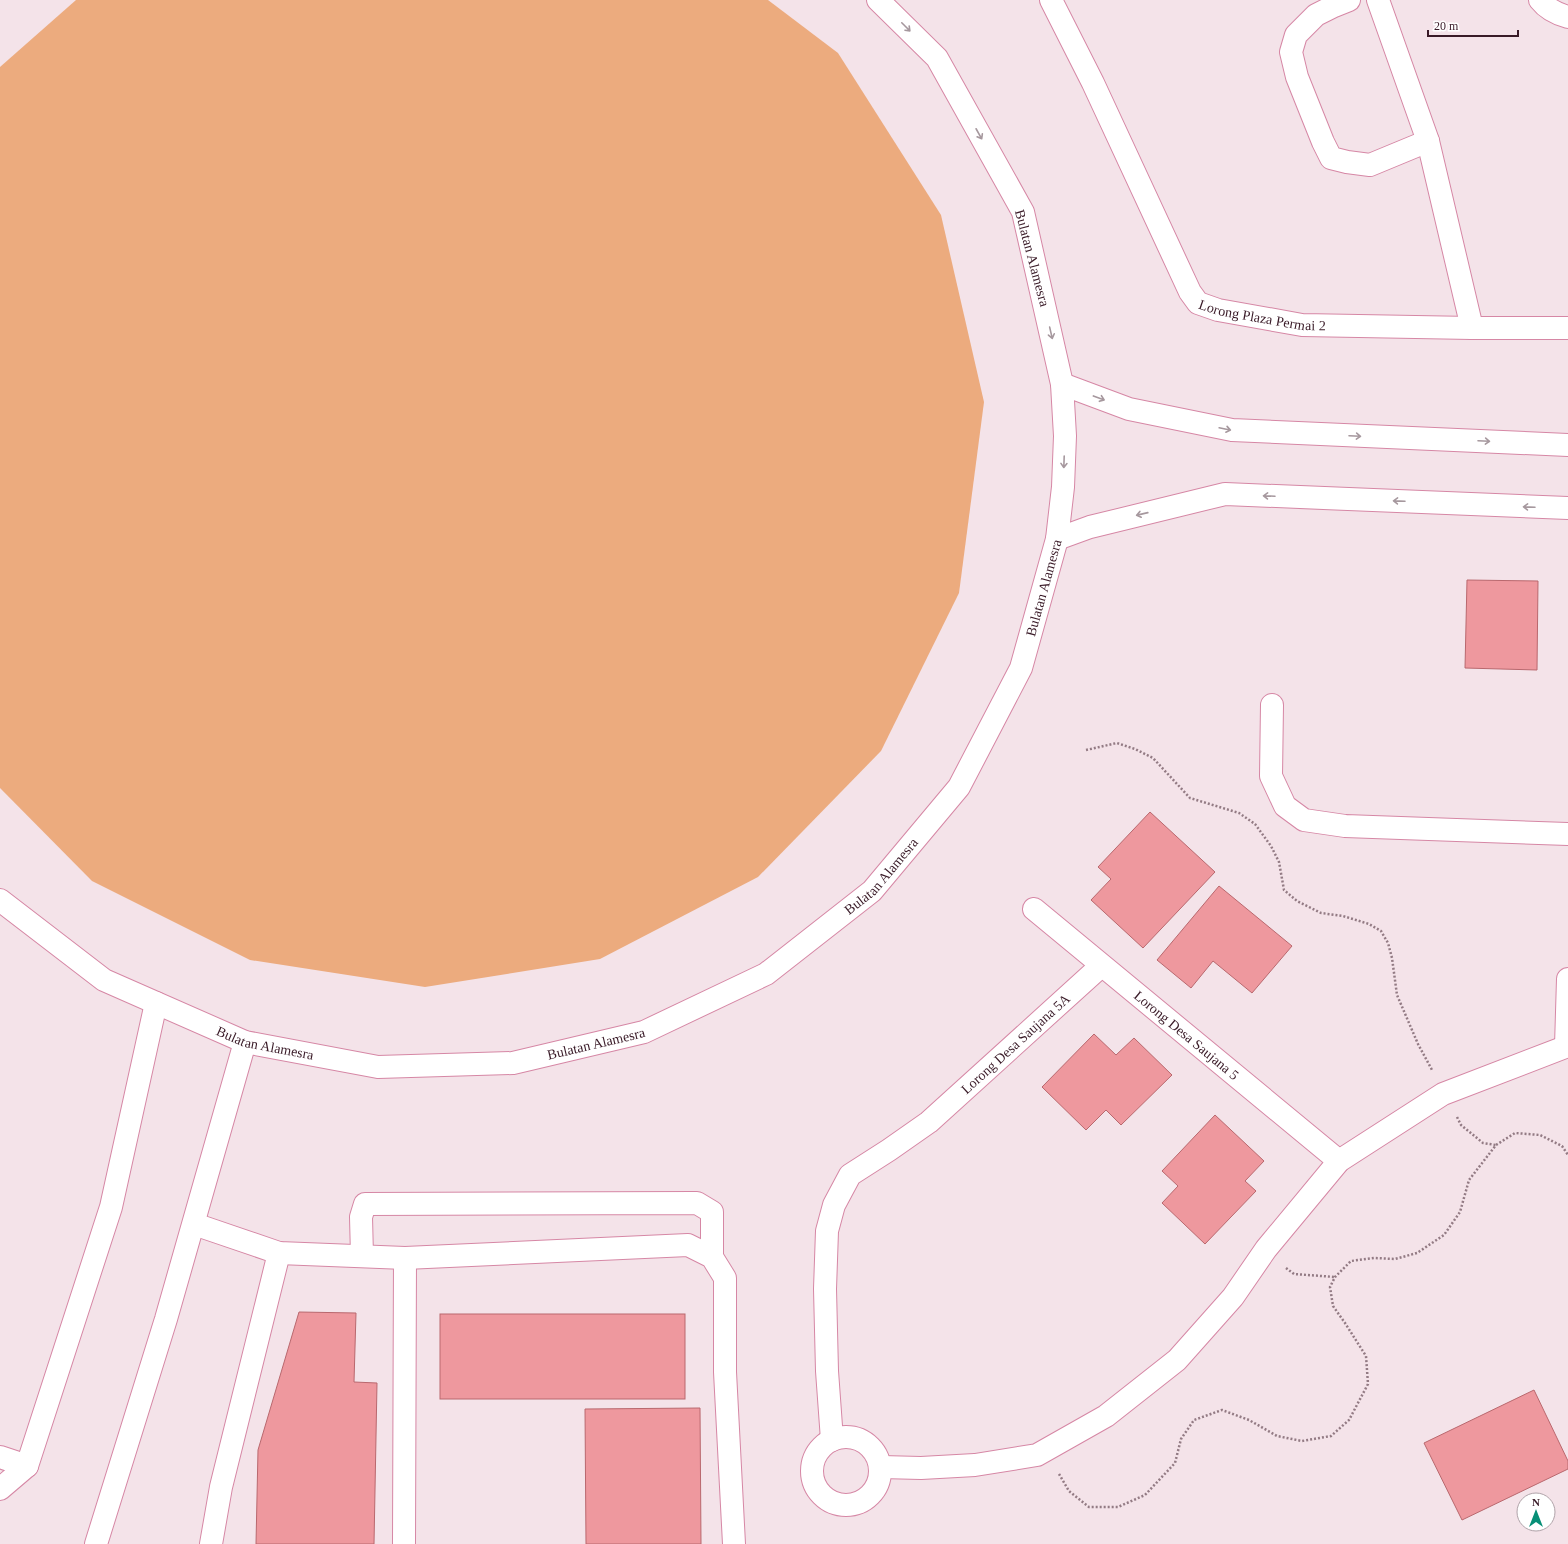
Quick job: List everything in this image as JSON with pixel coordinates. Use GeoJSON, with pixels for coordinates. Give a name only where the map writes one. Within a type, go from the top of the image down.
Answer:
{"type":"FeatureCollection","features":[{"type":"Feature","properties":{"kind":"street","name":"Bulatan Alamesra"},"geometry":{"type":"LineString","coordinates":[[0,900],[104,980],[156,1003],[245,1042],[378,1067],[513,1063],[644,1032],[766,974],[872,891],[959,787],[1021,668],[1057,539],[1063,487],[1065,436],[1062,384],[1022,212],[936,58],[878,0]]}},
{"type":"Feature","properties":{"kind":"street","name":"Lorong Plaza Permai 2"},"geometry":{"type":"LineString","coordinates":[[1051,0],[1093,82],[1190,292],[1198,303],[1218,310],[1302,325],[1568,328]]}},
{"type":"Feature","properties":{"kind":"street"},"geometry":{"type":"LineString","coordinates":[[1349,0],[1316,16],[1296,35],[1291,52],[1297,77],[1331,158],[1370,165],[1428,141]]}},
{"type":"Feature","properties":{"kind":"street"},"geometry":{"type":"LineString","coordinates":[[1378,0],[1428,141],[1472,328]]}},
{"type":"Feature","properties":{"kind":"street"},"geometry":{"type":"LineString","coordinates":[[1540,0],[1557,14],[1568,17]]}},
{"type":"Feature","properties":{"kind":"street"},"geometry":{"type":"LineString","coordinates":[[1062,384],[1129,409],[1232,430],[1568,445]]}},
{"type":"Feature","properties":{"kind":"street"},"geometry":{"type":"LineString","coordinates":[[1057,539],[1090,526],[1225,494],[1568,508]]}},
{"type":"Feature","properties":{"kind":"street"},"geometry":{"type":"LineString","coordinates":[[1272,705],[1271,776],[1285,806],[1304,820],[1345,826],[1568,834]]}},
{"type":"Feature","properties":{"kind":"street","name":"Lorong Desa Saujana 5"},"geometry":{"type":"LineString","coordinates":[[1034,910],[1339,1161]]}},
{"type":"Feature","properties":{"kind":"street","name":"Lorong Desa Saujana 5A"},"geometry":{"type":"LineString","coordinates":[[832,1440],[827,1371],[825,1289],[827,1231],[834,1206],[850,1175],[929,1122],[1101,966]]}},
{"type":"Feature","properties":{"kind":"street"},"geometry":{"type":"LineString","coordinates":[[881,1467],[921,1468],[975,1465],[1037,1455],[1106,1416],[1177,1360],[1233,1297],[1266,1249],[1339,1161],[1443,1094],[1567,1046],[1568,979]]}},
{"type":"Feature","properties":{"kind":"street"},"geometry":{"type":"LineString","coordinates":[[0,1489],[27,1466],[111,1207],[156,1003]]}},
{"type":"Feature","properties":{"kind":"street"},"geometry":{"type":"LineString","coordinates":[[96,1544],[194,1224],[245,1042]]}},
{"type":"Feature","properties":{"kind":"street"},"geometry":{"type":"LineString","coordinates":[[362,1256],[361,1217],[365,1204],[697,1203],[712,1212],[712,1257]]}},
{"type":"Feature","properties":{"kind":"street"},"geometry":{"type":"LineString","coordinates":[[194,1224],[279,1253],[405,1258],[688,1245],[712,1257],[725,1278],[725,1372],[734,1544]]}},
{"type":"Feature","properties":{"kind":"street"},"geometry":{"type":"LineString","coordinates":[[211,1544],[221,1487],[279,1253]]}},
{"type":"Feature","properties":{"kind":"street"},"geometry":{"type":"LineString","coordinates":[[404,1544],[405,1258]]}},
{"type":"Feature","properties":{"kind":"street"},"geometry":{"type":"LineString","coordinates":[[842,1437],[853,1437],[863,1441],[872,1448],[878,1457],[881,1467],[880,1479],[876,1490],[868,1498],[858,1504],[846,1506],[835,1504],[825,1498],[817,1490],[813,1479],[812,1468],[815,1456],[822,1447],[832,1440],[842,1437]]}},
{"type":"Feature","properties":{"kind":"street"},"geometry":{"type":"LineString","coordinates":[[0,1457],[27,1466]]}},
{"type":"Feature","properties":{"kind":"path"},"geometry":{"type":"LineString","coordinates":[[1086,750],[1117,743],[1135,749],[1153,758],[1190,798],[1239,813],[1255,824],[1271,846],[1279,862],[1284,890],[1297,901],[1321,913],[1343,916],[1369,924],[1381,931],[1388,943],[1392,958],[1397,995],[1418,1044],[1443,1094],[1461,1126],[1483,1143],[1496,1145]]}},
{"type":"Feature","properties":{"kind":"path"},"geometry":{"type":"LineString","coordinates":[[1037,1455],[1057,1471],[1069,1491],[1089,1507],[1118,1507],[1145,1496],[1175,1463],[1181,1439],[1194,1420],[1222,1410],[1249,1420],[1277,1436],[1302,1441],[1331,1436],[1349,1420],[1368,1384],[1366,1356],[1333,1306],[1330,1287],[1335,1277],[1351,1261],[1374,1258],[1395,1259],[1417,1253],[1444,1235],[1460,1212],[1468,1180],[1496,1145],[1515,1133],[1540,1135],[1562,1146],[1568,1155]]}},
{"type":"Feature","properties":{"kind":"path"},"geometry":{"type":"LineString","coordinates":[[1266,1249],[1282,1265],[1294,1274],[1335,1277]]}},
{"type":"Feature","properties":{"kind":"shaded area"},"geometry":{"type":"Polygon","coordinates":[[[76,0],[768,0],[838,53],[941,215],[984,402],[959,593],[881,751],[758,877],[600,959],[425,987],[250,960],[92,881],[0,788],[0,67],[76,0]]]}},
{"type":"Feature","properties":{"kind":"building"},"geometry":{"type":"Polygon","coordinates":[[[1467,580],[1538,581],[1537,670],[1465,668],[1467,580]]]}},
{"type":"Feature","properties":{"kind":"building"},"geometry":{"type":"Polygon","coordinates":[[[1150,812],[1215,872],[1143,948],[1091,900],[1111,879],[1098,867],[1150,812]]]}},
{"type":"Feature","properties":{"kind":"building"},"geometry":{"type":"Polygon","coordinates":[[[1219,886],[1292,946],[1252,993],[1213,961],[1191,988],[1157,960],[1219,886]]]}},
{"type":"Feature","properties":{"kind":"building"},"geometry":{"type":"Polygon","coordinates":[[[1094,1034],[1116,1055],[1134,1038],[1172,1075],[1121,1125],[1106,1110],[1086,1130],[1042,1087],[1094,1034]]]}},
{"type":"Feature","properties":{"kind":"building"},"geometry":{"type":"Polygon","coordinates":[[[1215,1115],[1264,1161],[1245,1181],[1256,1191],[1205,1244],[1162,1203],[1178,1186],[1162,1171],[1215,1115]]]}},
{"type":"Feature","properties":{"kind":"building"},"geometry":{"type":"Polygon","coordinates":[[[299,1312],[356,1313],[354,1382],[377,1383],[374,1544],[256,1544],[258,1450],[299,1312]]]}},
{"type":"Feature","properties":{"kind":"building"},"geometry":{"type":"Polygon","coordinates":[[[440,1314],[685,1314],[685,1399],[440,1399],[440,1314]]]}},
{"type":"Feature","properties":{"kind":"building"},"geometry":{"type":"Polygon","coordinates":[[[1534,1390],[1568,1461],[1568,1469],[1520,1492],[1516,1492],[1516,1494],[1462,1520],[1424,1443],[1534,1390]]]}},
{"type":"Feature","properties":{"kind":"building"},"geometry":{"type":"Polygon","coordinates":[[[700,1408],[701,1544],[586,1544],[585,1409],[700,1408]]]}}]}
